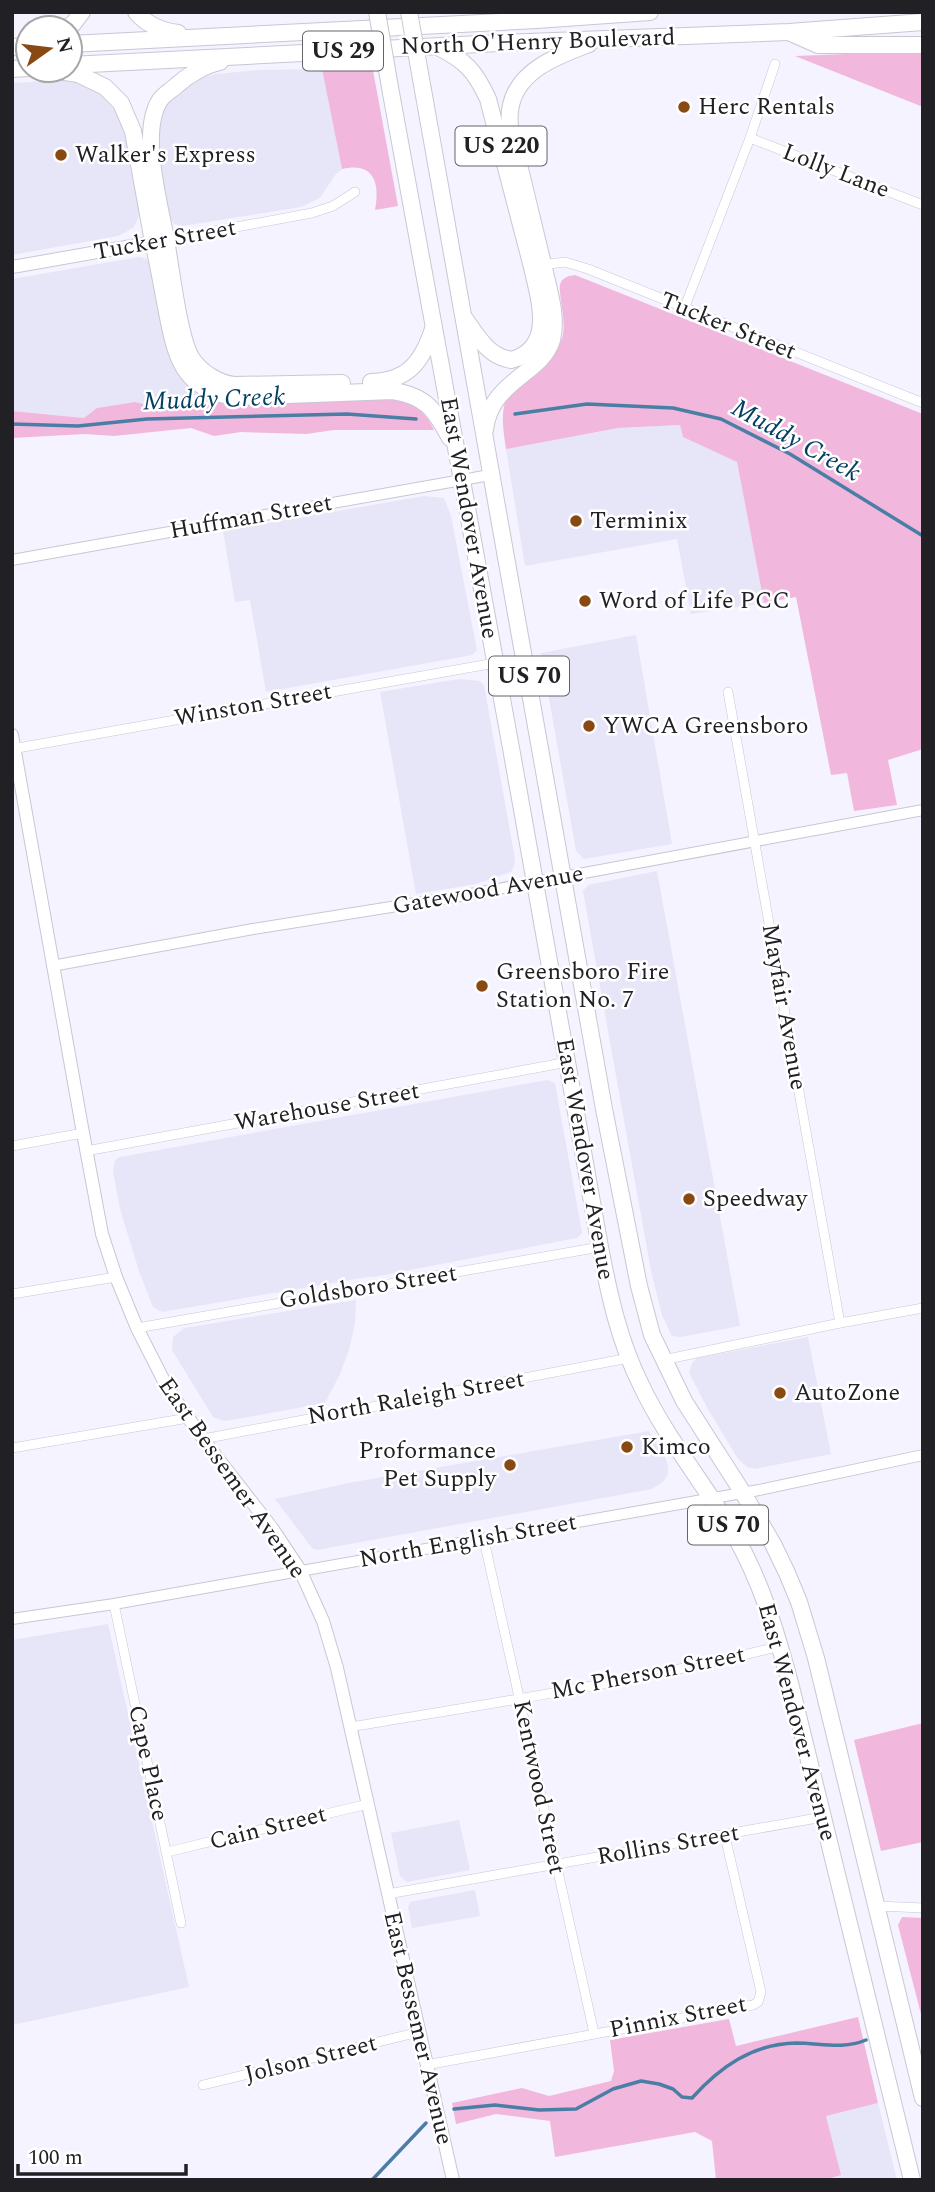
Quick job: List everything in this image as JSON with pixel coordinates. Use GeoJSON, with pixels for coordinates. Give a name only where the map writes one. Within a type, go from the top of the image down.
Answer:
{"type":"FeatureCollection","features":[{"type":"Feature","properties":{"kind":"highway"},"geometry":{"type":"LineString","coordinates":[[136,12],[163,31],[204,37]]}},
{"type":"Feature","properties":{"kind":"highway","name":"East Wendover Avenue"},"geometry":{"type":"LineString","coordinates":[[377,12],[612,1307],[629,1358],[658,1418],[712,1499],[750,1564],[769,1609],[824,1817],[912,2180]]}},
{"type":"Feature","properties":{"kind":"highway","name":"East Wendover Avenue"},"geometry":{"type":"LineString","coordinates":[[409,12],[604,1110],[639,1286],[652,1335],[663,1360],[684,1401],[743,1493],[788,1573],[807,1626],[923,2098]]}},
{"type":"Feature","properties":{"kind":"highway"},"geometry":{"type":"LineString","coordinates":[[448,24],[482,12]]}},
{"type":"Feature","properties":{"kind":"highway","name":"North O'Henry Boulevard"},"geometry":{"type":"LineString","coordinates":[[84,43],[650,12]]}},
{"type":"Feature","properties":{"kind":"highway","name":"North O'Henry Boulevard"},"geometry":{"type":"LineString","coordinates":[[84,64],[436,46],[789,32],[923,22]]}},
{"type":"Feature","properties":{"kind":"highway"},"geometry":{"type":"LineString","coordinates":[[789,32],[818,46],[923,45]]}},
{"type":"Feature","properties":{"kind":"highway"},"geometry":{"type":"LineString","coordinates":[[485,439],[486,419],[495,402],[510,383],[541,358],[551,341],[554,318],[538,266],[511,132],[511,104],[522,82],[537,67],[558,56],[605,39]]}},
{"type":"Feature","properties":{"kind":"highway","name":"US 220"},"geometry":{"type":"LineString","coordinates":[[436,46],[457,57],[478,76],[488,99],[538,266],[542,320],[531,350],[511,360],[495,355],[462,314]]}},
{"type":"Feature","properties":{"kind":"highway"},"geometry":{"type":"LineString","coordinates":[[250,56],[213,64],[185,78],[161,99],[153,117],[150,136],[160,241],[175,351],[187,373],[197,382],[222,395],[236,397],[393,391],[407,393],[420,398],[431,408],[457,451]]}},
{"type":"Feature","properties":{"kind":"highway"},"geometry":{"type":"LineString","coordinates":[[84,77],[105,87],[121,103],[133,131],[187,349],[208,375],[226,384],[388,382],[414,367],[428,345],[434,327]]}},
{"type":"Feature","properties":{"kind":"main road","name":"Tucker Street"},"geometry":{"type":"LineString","coordinates":[[12,267],[160,241]]}},
{"type":"Feature","properties":{"kind":"main road","name":"East Bessemer Avenue"},"geometry":{"type":"LineString","coordinates":[[13,744],[102,1234],[137,1328],[168,1390],[272,1528],[300,1570],[327,1631],[453,2180]]}},
{"type":"Feature","properties":{"kind":"street"},"geometry":{"type":"LineString","coordinates":[[684,309],[750,138],[775,64]]}},
{"type":"Feature","properties":{"kind":"street","name":"Lolly Lane"},"geometry":{"type":"LineString","coordinates":[[750,138],[923,205]]}},
{"type":"Feature","properties":{"kind":"street","name":"Tucker Street"},"geometry":{"type":"LineString","coordinates":[[160,241],[312,213],[332,206],[355,192]]}},
{"type":"Feature","properties":{"kind":"street","name":"Tucker Street"},"geometry":{"type":"LineString","coordinates":[[538,266],[565,262],[576,265],[923,403]]}},
{"type":"Feature","properties":{"kind":"street","name":"Huffman Street"},"geometry":{"type":"LineString","coordinates":[[12,560],[490,475]]}},
{"type":"Feature","properties":{"kind":"street","name":"Winston Street"},"geometry":{"type":"LineString","coordinates":[[13,744],[495,663]]}},
{"type":"Feature","properties":{"kind":"street","name":"Mayfair Avenue"},"geometry":{"type":"LineString","coordinates":[[729,692],[840,1323]]}},
{"type":"Feature","properties":{"kind":"street","name":"Gatewood Avenue"},"geometry":{"type":"LineString","coordinates":[[52,967],[253,929],[460,896],[923,810]]}},
{"type":"Feature","properties":{"kind":"street","name":"Warehouse Street"},"geometry":{"type":"LineString","coordinates":[[86,1151],[568,1062]]}},
{"type":"Feature","properties":{"kind":"street"},"geometry":{"type":"LineString","coordinates":[[12,1146],[83,1133]]}},
{"type":"Feature","properties":{"kind":"street","name":"Goldsboro Street"},"geometry":{"type":"LineString","coordinates":[[137,1328],[600,1247]]}},
{"type":"Feature","properties":{"kind":"street"},"geometry":{"type":"LineString","coordinates":[[12,1294],[116,1277]]}},
{"type":"Feature","properties":{"kind":"street"},"geometry":{"type":"LineString","coordinates":[[663,1360],[923,1308]]}},
{"type":"Feature","properties":{"kind":"street","name":"North Raleigh Street"},"geometry":{"type":"LineString","coordinates":[[202,1438],[629,1358]]}},
{"type":"Feature","properties":{"kind":"street"},"geometry":{"type":"LineString","coordinates":[[12,1448],[188,1418]]}},
{"type":"Feature","properties":{"kind":"street","name":"North English Street"},"geometry":{"type":"LineString","coordinates":[[12,1619],[114,1604],[712,1499],[923,1455]]}},
{"type":"Feature","properties":{"kind":"street","name":"Kentwood Street"},"geometry":{"type":"LineString","coordinates":[[484,1540],[594,2033]]}},
{"type":"Feature","properties":{"kind":"street","name":"Cape Place"},"geometry":{"type":"LineString","coordinates":[[114,1604],[181,1923]]}},
{"type":"Feature","properties":{"kind":"street","name":"Mc Pherson Street"},"geometry":{"type":"LineString","coordinates":[[350,1727],[519,1698],[780,1646]]}},
{"type":"Feature","properties":{"kind":"street","name":"Cain Street"},"geometry":{"type":"LineString","coordinates":[[167,1852],[368,1804]]}},
{"type":"Feature","properties":{"kind":"street","name":"Rollins Street"},"geometry":{"type":"LineString","coordinates":[[388,1894],[824,1817]]}},
{"type":"Feature","properties":{"kind":"street","name":"Pinnix Street"},"geometry":{"type":"LineString","coordinates":[[594,2033],[753,2005],[761,1998],[725,1836]]}},
{"type":"Feature","properties":{"kind":"street"},"geometry":{"type":"LineString","coordinates":[[877,1906],[923,1908]]}},
{"type":"Feature","properties":{"kind":"street","name":"Jolson Street"},"geometry":{"type":"LineString","coordinates":[[202,2085],[419,2032]]}},
{"type":"Feature","properties":{"kind":"street"},"geometry":{"type":"LineString","coordinates":[[426,2065],[594,2033]]}},
{"type":"Feature","properties":{"kind":"shaded area"},"geometry":{"type":"Polygon","coordinates":[[[923,51],[923,107],[795,56],[923,51]]]}},
{"type":"Feature","properties":{"kind":"shaded area"},"geometry":{"type":"Polygon","coordinates":[[[372,65],[398,206],[375,210],[377,192],[373,177],[362,169],[342,169],[322,69],[372,65]]]}},
{"type":"Feature","properties":{"kind":"shaded area"},"geometry":{"type":"Polygon","coordinates":[[[322,69],[342,169],[320,198],[301,207],[182,226],[174,224],[170,218],[156,143],[162,110],[172,97],[196,79],[216,74],[322,69]]]}},
{"type":"Feature","properties":{"kind":"shaded area"},"geometry":{"type":"Polygon","coordinates":[[[12,83],[83,84],[102,94],[122,120],[140,213],[133,228],[118,236],[12,255],[12,83]]]}},
{"type":"Feature","properties":{"kind":"shaded area"},"geometry":{"type":"Polygon","coordinates":[[[139,257],[146,259],[151,265],[169,356],[184,380],[198,392],[193,402],[161,408],[135,402],[97,408],[85,418],[12,411],[12,279],[139,257]]]}},
{"type":"Feature","properties":{"kind":"shaded area"},"geometry":{"type":"Polygon","coordinates":[[[575,275],[923,414],[923,749],[888,760],[897,805],[854,811],[847,773],[831,775],[796,597],[764,603],[737,462],[683,437],[680,425],[618,428],[506,449],[503,418],[506,400],[517,388],[543,369],[557,350],[564,326],[560,286],[564,279],[575,275]]]}},
{"type":"Feature","properties":{"kind":"shaded area"},"geometry":{"type":"Polygon","coordinates":[[[198,392],[225,404],[398,398],[420,410],[434,430],[334,430],[306,434],[241,432],[214,436],[191,428],[114,436],[85,434],[12,438],[12,411],[84,418],[97,408],[135,402],[161,408],[193,402],[198,392]]]}},
{"type":"Feature","properties":{"kind":"shaded area"},"geometry":{"type":"Polygon","coordinates":[[[680,425],[683,437],[737,462],[764,603],[691,614],[677,539],[525,566],[506,449],[618,428],[680,425]]]}},
{"type":"Feature","properties":{"kind":"shaded area"},"geometry":{"type":"Polygon","coordinates":[[[424,496],[444,498],[451,516],[477,650],[472,655],[266,692],[250,600],[235,602],[223,531],[424,496]]]}},
{"type":"Feature","properties":{"kind":"shaded area"},"geometry":{"type":"Polygon","coordinates":[[[636,635],[672,844],[584,859],[576,851],[541,653],[636,635]]]}},
{"type":"Feature","properties":{"kind":"shaded area"},"geometry":{"type":"Polygon","coordinates":[[[459,679],[480,681],[484,685],[515,859],[514,866],[511,872],[476,884],[416,894],[380,692],[459,679]]]}},
{"type":"Feature","properties":{"kind":"shaded area"},"geometry":{"type":"Polygon","coordinates":[[[657,871],[740,1326],[680,1337],[672,1336],[662,1315],[651,1271],[583,891],[588,885],[657,871]]]}},
{"type":"Feature","properties":{"kind":"shaded area"},"geometry":{"type":"Polygon","coordinates":[[[547,1080],[555,1083],[582,1233],[577,1238],[374,1277],[162,1312],[153,1307],[120,1209],[113,1171],[115,1160],[120,1157],[547,1080]]]}},
{"type":"Feature","properties":{"kind":"shaded area"},"geometry":{"type":"Polygon","coordinates":[[[356,1300],[355,1323],[349,1350],[325,1403],[226,1421],[218,1419],[213,1417],[172,1350],[173,1337],[184,1328],[356,1300]]]}},
{"type":"Feature","properties":{"kind":"shaded area"},"geometry":{"type":"Polygon","coordinates":[[[808,1337],[831,1454],[755,1469],[747,1467],[738,1459],[709,1411],[689,1373],[692,1363],[697,1358],[808,1337]]]}},
{"type":"Feature","properties":{"kind":"shaded area"},"geometry":{"type":"Polygon","coordinates":[[[649,1431],[668,1467],[664,1481],[652,1489],[317,1550],[312,1548],[275,1499],[354,1482],[649,1431]]]}},
{"type":"Feature","properties":{"kind":"shaded area"},"geometry":{"type":"Polygon","coordinates":[[[108,1624],[189,1987],[12,2025],[12,1640],[108,1624]]]}},
{"type":"Feature","properties":{"kind":"shaded area"},"geometry":{"type":"Polygon","coordinates":[[[923,1723],[923,1842],[881,1851],[854,1740],[923,1723]]]}},
{"type":"Feature","properties":{"kind":"shaded area"},"geometry":{"type":"Polygon","coordinates":[[[459,1820],[470,1870],[407,1882],[400,1876],[391,1833],[459,1820]]]}},
{"type":"Feature","properties":{"kind":"shaded area"},"geometry":{"type":"Polygon","coordinates":[[[475,1890],[480,1916],[412,1928],[408,1907],[410,1902],[475,1890]]]}},
{"type":"Feature","properties":{"kind":"shaded area"},"geometry":{"type":"Polygon","coordinates":[[[902,1917],[923,1918],[923,2022],[898,1925],[902,1917]]]}},
{"type":"Feature","properties":{"kind":"shaded area"},"geometry":{"type":"Polygon","coordinates":[[[858,2017],[878,2103],[826,2116],[841,2175],[824,2180],[716,2180],[712,2141],[695,2132],[555,2157],[550,2121],[496,2114],[456,2124],[452,2103],[522,2088],[549,2096],[611,2081],[614,2071],[610,2040],[729,2019],[736,2046],[858,2017]]]}},
{"type":"Feature","properties":{"kind":"shaded area"},"geometry":{"type":"Polygon","coordinates":[[[878,2103],[897,2180],[824,2180],[840,2175],[826,2116],[878,2103]]]}},
{"type":"Feature","properties":{"kind":"waterway","name":"Muddy Creek"},"geometry":{"type":"LineString","coordinates":[[515,414],[587,404],[673,408],[721,419],[790,454],[923,536]]}},
{"type":"Feature","properties":{"kind":"waterway","name":"Muddy Creek"},"geometry":{"type":"LineString","coordinates":[[12,424],[78,426],[147,419],[347,414],[416,419]]}},
{"type":"Feature","properties":{"kind":"waterway"},"geometry":{"type":"LineString","coordinates":[[454,2109],[495,2105],[539,2110],[576,2109],[613,2089],[641,2081],[659,2084],[673,2089],[682,2097],[692,2098],[726,2067],[765,2048],[796,2043],[840,2045],[866,2040]]}},
{"type":"Feature","properties":{"kind":"waterway"},"geometry":{"type":"LineString","coordinates":[[372,2180],[426,2123]]}},
{"type":"Feature","properties":{"kind":"place","name":"Herc Rentals"},"geometry":{"type":"Point","coordinates":[684,107]}},
{"type":"Feature","properties":{"kind":"place","name":"Walker's Express"},"geometry":{"type":"Point","coordinates":[61,155]}},
{"type":"Feature","properties":{"kind":"place","name":"Terminix"},"geometry":{"type":"Point","coordinates":[576,521]}},
{"type":"Feature","properties":{"kind":"place","name":"Word of Life PCC"},"geometry":{"type":"Point","coordinates":[585,601]}},
{"type":"Feature","properties":{"kind":"place","name":"YWCA Greensboro"},"geometry":{"type":"Point","coordinates":[589,726]}},
{"type":"Feature","properties":{"kind":"place","name":"Greensboro Fire Station No. 7"},"geometry":{"type":"Point","coordinates":[482,986]}},
{"type":"Feature","properties":{"kind":"place","name":"Speedway"},"geometry":{"type":"Point","coordinates":[689,1199]}},
{"type":"Feature","properties":{"kind":"place","name":"AutoZone"},"geometry":{"type":"Point","coordinates":[780,1393]}},
{"type":"Feature","properties":{"kind":"place","name":"Kimco"},"geometry":{"type":"Point","coordinates":[627,1447]}},
{"type":"Feature","properties":{"kind":"place","name":"Proformance Pet Supply"},"geometry":{"type":"Point","coordinates":[510,1465]}}]}
